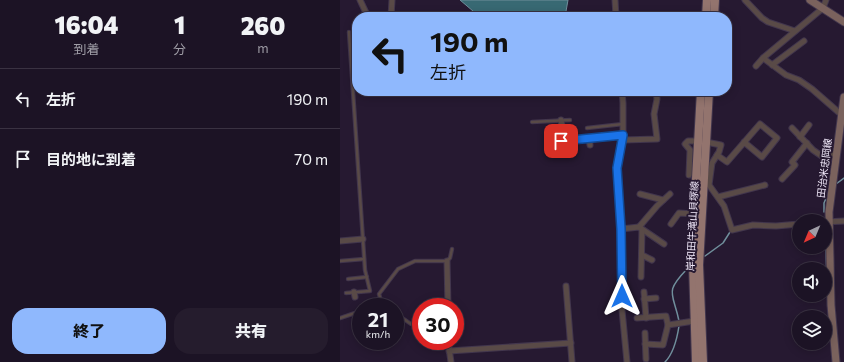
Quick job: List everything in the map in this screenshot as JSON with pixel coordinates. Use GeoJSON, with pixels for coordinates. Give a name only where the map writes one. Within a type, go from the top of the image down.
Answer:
{"type":"FeatureCollection","features":[{"type":"Feature","properties":{"kind":"main road"},"geometry":{"type":"LineString","coordinates":[[706,12],[707,0]]}},
{"type":"Feature","properties":{"kind":"main road"},"geometry":{"type":"LineString","coordinates":[[714,12],[715,0]]}},
{"type":"Feature","properties":{"kind":"main road"},"geometry":{"type":"LineString","coordinates":[[810,0],[844,22]]}},
{"type":"Feature","properties":{"kind":"main road","name":"岸和田牛滝山貝塚線"},"geometry":{"type":"LineString","coordinates":[[701,96],[702,142],[699,265],[704,362]]}},
{"type":"Feature","properties":{"kind":"main road","name":"岸和田牛滝山貝塚線"},"geometry":{"type":"LineString","coordinates":[[696,362],[693,264],[694,214],[708,96]]}},
{"type":"Feature","properties":{"kind":"main road","name":"田治米忠岡線"},"geometry":{"type":"LineString","coordinates":[[828,214],[843,116],[844,97]]}},
{"type":"Feature","properties":{"kind":"main road","name":"田治米忠岡線"},"geometry":{"type":"LineString","coordinates":[[829,254],[836,362]]}},
{"type":"Feature","properties":{"kind":"street"},"geometry":{"type":"LineString","coordinates":[[360,0],[366,12]]}},
{"type":"Feature","properties":{"kind":"street"},"geometry":{"type":"LineString","coordinates":[[391,12],[392,0]]}},
{"type":"Feature","properties":{"kind":"street"},"geometry":{"type":"LineString","coordinates":[[615,0],[616,12]]}},
{"type":"Feature","properties":{"kind":"street"},"geometry":{"type":"LineString","coordinates":[[745,0],[762,18],[768,22],[795,32]]}},
{"type":"Feature","properties":{"kind":"street"},"geometry":{"type":"LineString","coordinates":[[756,66],[763,58],[823,8],[826,0]]}},
{"type":"Feature","properties":{"kind":"street"},"geometry":{"type":"LineString","coordinates":[[772,65],[794,51],[804,41]]}},
{"type":"Feature","properties":{"kind":"street"},"geometry":{"type":"LineString","coordinates":[[763,58],[786,75],[799,80],[839,111],[843,116]]}},
{"type":"Feature","properties":{"kind":"street"},"geometry":{"type":"LineString","coordinates":[[622,96],[623,138],[617,168],[621,229],[622,310],[627,362]]}},
{"type":"Feature","properties":{"kind":"street"},"geometry":{"type":"LineString","coordinates":[[548,142],[590,138],[657,140],[654,114],[657,96]]}},
{"type":"Feature","properties":{"kind":"street"},"geometry":{"type":"LineString","coordinates":[[717,155],[727,162],[744,142],[760,124],[777,138],[762,157],[744,142]]}},
{"type":"Feature","properties":{"kind":"street"},"geometry":{"type":"LineString","coordinates":[[800,137],[809,125]]}},
{"type":"Feature","properties":{"kind":"street"},"geometry":{"type":"LineString","coordinates":[[792,128],[800,137],[826,159],[832,154],[836,154]]}},
{"type":"Feature","properties":{"kind":"street"},"geometry":{"type":"LineString","coordinates":[[561,135],[562,148]]}},
{"type":"Feature","properties":{"kind":"street"},"geometry":{"type":"LineString","coordinates":[[590,138],[590,144]]}},
{"type":"Feature","properties":{"kind":"street"},"geometry":{"type":"LineString","coordinates":[[689,175],[690,150],[685,144],[688,141],[721,145],[712,163],[710,186],[724,206],[732,230],[753,225],[776,226],[792,225]]}},
{"type":"Feature","properties":{"kind":"street"},"geometry":{"type":"LineString","coordinates":[[782,179],[795,165],[792,162],[807,143]]}},
{"type":"Feature","properties":{"kind":"street"},"geometry":{"type":"LineString","coordinates":[[718,197],[766,185]]}},
{"type":"Feature","properties":{"kind":"street"},"geometry":{"type":"LineString","coordinates":[[640,194],[663,200]]}},
{"type":"Feature","properties":{"kind":"street"},"geometry":{"type":"LineString","coordinates":[[641,277],[642,255],[640,229],[663,200],[670,194]]}},
{"type":"Feature","properties":{"kind":"street"},"geometry":{"type":"LineString","coordinates":[[670,224],[679,213],[694,214]]}},
{"type":"Feature","properties":{"kind":"street"},"geometry":{"type":"LineString","coordinates":[[832,222],[844,221]]}},
{"type":"Feature","properties":{"kind":"street"},"geometry":{"type":"LineString","coordinates":[[621,229],[640,229],[664,244]]}},
{"type":"Feature","properties":{"kind":"street"},"geometry":{"type":"LineString","coordinates":[[340,241],[363,239]]}},
{"type":"Feature","properties":{"kind":"street"},"geometry":{"type":"LineString","coordinates":[[642,255],[652,260]]}},
{"type":"Feature","properties":{"kind":"street"},"geometry":{"type":"LineString","coordinates":[[447,261],[448,298]]}},
{"type":"Feature","properties":{"kind":"street"},"geometry":{"type":"LineString","coordinates":[[566,286],[572,362]]}},
{"type":"Feature","properties":{"kind":"street"},"geometry":{"type":"LineString","coordinates":[[644,292],[646,318]]}},
{"type":"Feature","properties":{"kind":"street"},"geometry":{"type":"LineString","coordinates":[[644,299],[656,298]]}},
{"type":"Feature","properties":{"kind":"street"},"geometry":{"type":"LineString","coordinates":[[636,318],[666,316],[668,325],[663,345],[645,344]]}},
{"type":"Feature","properties":{"kind":"street"},"geometry":{"type":"LineString","coordinates":[[668,325],[694,321]]}},
{"type":"Feature","properties":{"kind":"street"},"geometry":{"type":"LineString","coordinates":[[646,333],[646,359]]}},
{"type":"Feature","properties":{"kind":"street"},"geometry":{"type":"LineString","coordinates":[[451,362],[449,351],[571,343]]}},
{"type":"Feature","properties":{"kind":"lane"},"geometry":{"type":"LineString","coordinates":[[349,32],[352,76]]}},
{"type":"Feature","properties":{"kind":"lane"},"geometry":{"type":"LineString","coordinates":[[346,293],[354,294],[370,291],[364,260],[353,96]]}},
{"type":"Feature","properties":{"kind":"lane"},"geometry":{"type":"LineString","coordinates":[[532,122],[562,123],[570,120]]}},
{"type":"Feature","properties":{"kind":"lane"},"geometry":{"type":"LineString","coordinates":[[588,128],[623,124]]}},
{"type":"Feature","properties":{"kind":"lane"},"geometry":{"type":"LineString","coordinates":[[380,298],[379,294],[398,269],[415,261],[447,261],[450,258],[452,249]]}},
{"type":"Feature","properties":{"kind":"lane"},"geometry":{"type":"LineString","coordinates":[[340,261],[364,260]]}},
{"type":"Feature","properties":{"kind":"lane"},"geometry":{"type":"LineString","coordinates":[[348,279],[367,277]]}},
{"type":"Feature","properties":{"kind":"lane"},"geometry":{"type":"LineString","coordinates":[[340,318],[352,314]]}},
{"type":"Feature","properties":{"kind":"shaded area"},"geometry":{"type":"Polygon","coordinates":[[[460,0],[568,0],[566,12],[474,12],[460,0]]]}},
{"type":"Feature","properties":{"kind":"waterway"},"geometry":{"type":"LineString","coordinates":[[836,184],[844,178]]}},
{"type":"Feature","properties":{"kind":"waterway"},"geometry":{"type":"LineString","coordinates":[[824,212],[824,203],[827,196]]}},
{"type":"Feature","properties":{"kind":"waterway"},"geometry":{"type":"LineString","coordinates":[[705,256],[723,243],[730,232]]}},
{"type":"Feature","properties":{"kind":"waterway"},"geometry":{"type":"LineString","coordinates":[[826,254],[826,262]]}},
{"type":"Feature","properties":{"kind":"waterway"},"geometry":{"type":"LineString","coordinates":[[679,321],[672,293],[675,283],[687,269]]}},
{"type":"Feature","properties":{"kind":"waterway"},"geometry":{"type":"LineString","coordinates":[[665,362],[673,350],[679,326]]}},
{"type":"Feature","properties":{"kind":"route"},"geometry":{"type":"LineString","coordinates":[[561,141],[623,135],[617,168],[621,229],[622,296]]}}]}
